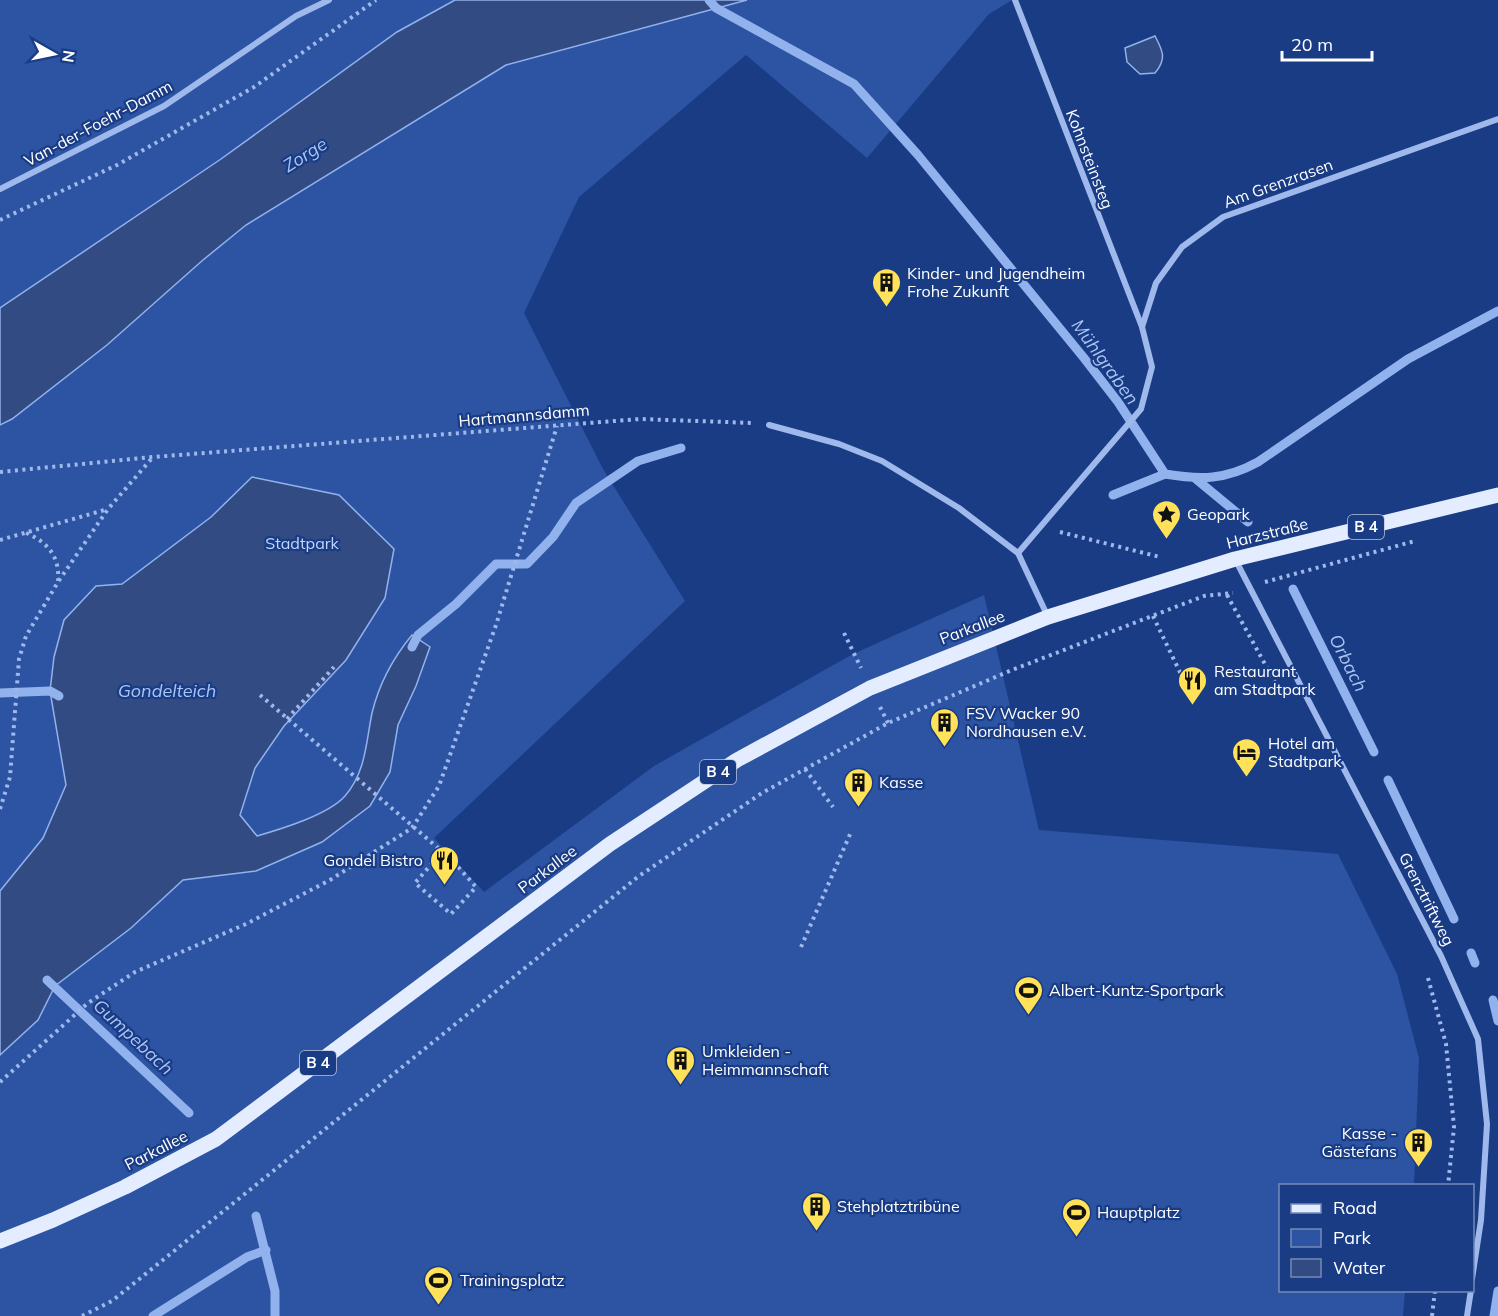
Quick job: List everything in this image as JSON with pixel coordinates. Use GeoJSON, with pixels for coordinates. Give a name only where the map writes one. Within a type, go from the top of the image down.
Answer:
{"type":"FeatureCollection","features":[{"type":"Feature","properties":{"kind":"main road","name":"Harzstraße"},"geometry":{"type":"LineString","coordinates":[[1048,617],[1235,559],[1498,495]]}},
{"type":"Feature","properties":{"kind":"main road","name":"Parkallee"},"geometry":{"type":"LineString","coordinates":[[0,1241],[125,1187],[216,1139],[610,844],[737,760],[870,688],[1048,617]]}},
{"type":"Feature","properties":{"kind":"street","name":"Van-der-Foehr-Damm"},"geometry":{"type":"LineString","coordinates":[[0,189],[164,106],[296,16],[329,0]]}},
{"type":"Feature","properties":{"kind":"street","name":"Kohnsteinsteg"},"geometry":{"type":"LineString","coordinates":[[1015,0],[1142,327]]}},
{"type":"Feature","properties":{"kind":"street","name":"Am Grenzrasen"},"geometry":{"type":"LineString","coordinates":[[1142,327],[1156,283],[1182,247],[1222,217],[1498,119]]}},
{"type":"Feature","properties":{"kind":"street"},"geometry":{"type":"LineString","coordinates":[[1018,553],[1142,409],[1152,367],[1142,327]]}},
{"type":"Feature","properties":{"kind":"street"},"geometry":{"type":"LineString","coordinates":[[769,424],[839,444],[882,461],[924,484],[1018,553],[1048,617]]}},
{"type":"Feature","properties":{"kind":"street","name":"Grenztriftweg"},"geometry":{"type":"LineString","coordinates":[[1235,559],[1441,956],[1478,1039],[1487,1124],[1481,1220],[1474,1272]]}},
{"type":"Feature","properties":{"kind":"street"},"geometry":{"type":"LineString","coordinates":[[1467,1316],[1471,1292]]}},
{"type":"Feature","properties":{"kind":"path"},"geometry":{"type":"LineString","coordinates":[[0,219],[117,165],[254,87],[376,0]]}},
{"type":"Feature","properties":{"kind":"path","name":"Hartmannsdamm"},"geometry":{"type":"LineString","coordinates":[[0,472],[153,457],[640,419],[769,424]]}},
{"type":"Feature","properties":{"kind":"path"},"geometry":{"type":"LineString","coordinates":[[0,1082],[72,1020],[88,1003],[135,972],[246,924],[330,880],[412,828],[438,786],[512,573],[557,426]]}},
{"type":"Feature","properties":{"kind":"path"},"geometry":{"type":"LineString","coordinates":[[0,809],[10,777],[19,659],[26,636],[58,582],[108,509],[153,457]]}},
{"type":"Feature","properties":{"kind":"path"},"geometry":{"type":"LineString","coordinates":[[0,540],[108,509]]}},
{"type":"Feature","properties":{"kind":"path"},"geometry":{"type":"LineString","coordinates":[[1041,527],[1164,558]]}},
{"type":"Feature","properties":{"kind":"path"},"geometry":{"type":"LineString","coordinates":[[26,532],[38,538],[55,556],[59,568],[58,582]]}},
{"type":"Feature","properties":{"kind":"path"},"geometry":{"type":"LineString","coordinates":[[82,1316],[112,1301],[639,876],[762,793],[888,723],[1012,670],[1204,596],[1227,595],[1273,579],[1419,540]]}},
{"type":"Feature","properties":{"kind":"path"},"geometry":{"type":"LineString","coordinates":[[1227,595],[1284,698]]}},
{"type":"Feature","properties":{"kind":"path"},"geometry":{"type":"LineString","coordinates":[[1153,616],[1190,693]]}},
{"type":"Feature","properties":{"kind":"path"},"geometry":{"type":"LineString","coordinates":[[287,719],[334,667]]}},
{"type":"Feature","properties":{"kind":"path"},"geometry":{"type":"LineString","coordinates":[[260,695],[442,852],[476,887],[461,899],[451,914],[415,884],[442,852]]}},
{"type":"Feature","properties":{"kind":"path"},"geometry":{"type":"LineString","coordinates":[[805,769],[833,807]]}},
{"type":"Feature","properties":{"kind":"path"},"geometry":{"type":"LineString","coordinates":[[801,947],[851,832]]}},
{"type":"Feature","properties":{"kind":"path"},"geometry":{"type":"LineString","coordinates":[[1423,967],[1446,1044],[1454,1127],[1448,1184]]}},
{"type":"Feature","properties":{"kind":"path"},"geometry":{"type":"LineString","coordinates":[[1432,1316],[1435,1292]]}},
{"type":"Feature","properties":{"kind":"green space","name":"Stadtpark"},"geometry":{"type":"Polygon","coordinates":[[[0,0],[1012,0],[989,14],[867,158],[746,55],[579,197],[524,313],[603,469],[685,601],[434,838],[484,892],[654,766],[853,654],[984,595],[1039,830],[1338,854],[1397,974],[1419,1058],[1414,1184],[1279,1184],[1279,1292],[1405,1292],[1403,1316],[0,1316],[0,0]]]}},
{"type":"Feature","properties":{"kind":"water","name":"Zorge"},"geometry":{"type":"Polygon","coordinates":[[[455,0],[747,0],[506,65],[246,225],[107,345],[12,419],[0,425],[0,308],[221,159],[397,32],[455,0]]]}},
{"type":"Feature","properties":{"kind":"water"},"geometry":{"type":"Polygon","coordinates":[[[1155,36],[1162,51],[1161,63],[1155,73],[1140,74],[1127,62],[1125,48],[1155,36]]]}},
{"type":"Feature","properties":{"kind":"water","name":"Gondelteich"},"geometry":{"type":"Polygon","coordinates":[[[252,477],[339,495],[394,549],[385,598],[346,660],[284,726],[255,768],[240,815],[257,836],[316,815],[345,796],[361,767],[372,713],[383,682],[393,662],[412,635],[430,647],[416,686],[398,725],[390,772],[370,806],[322,842],[256,871],[183,880],[131,928],[55,986],[38,1020],[0,1055],[0,891],[43,838],[66,785],[50,691],[54,657],[64,620],[96,586],[122,584],[211,517],[252,477]]]}},
{"type":"Feature","properties":{"kind":"waterway","name":"Mühlgraben"},"geometry":{"type":"LineString","coordinates":[[709,0],[716,8],[854,84],[918,155],[1084,358],[1118,402],[1165,474],[1202,478],[1224,475],[1246,468],[1408,359],[1498,311]]}},
{"type":"Feature","properties":{"kind":"waterway"},"geometry":{"type":"LineString","coordinates":[[412,647],[418,635],[456,604],[496,564],[527,564],[553,537],[576,503],[638,461],[681,448]]}},
{"type":"Feature","properties":{"kind":"waterway"},"geometry":{"type":"LineString","coordinates":[[1113,495],[1165,474]]}},
{"type":"Feature","properties":{"kind":"waterway","name":"Orbach"},"geometry":{"type":"LineString","coordinates":[[1196,479],[1248,522]]}},
{"type":"Feature","properties":{"kind":"waterway","name":"Orbach"},"geometry":{"type":"LineString","coordinates":[[1293,589],[1374,752]]}},
{"type":"Feature","properties":{"kind":"waterway"},"geometry":{"type":"LineString","coordinates":[[0,693],[50,691],[59,696]]}},
{"type":"Feature","properties":{"kind":"waterway","name":"Orbach"},"geometry":{"type":"LineString","coordinates":[[1388,780],[1454,919]]}},
{"type":"Feature","properties":{"kind":"waterway","name":"Orbach"},"geometry":{"type":"LineString","coordinates":[[1471,953],[1475,963]]}},
{"type":"Feature","properties":{"kind":"waterway","name":"Gumpebach"},"geometry":{"type":"LineString","coordinates":[[47,980],[189,1113]]}},
{"type":"Feature","properties":{"kind":"waterway","name":"Orbach"},"geometry":{"type":"LineString","coordinates":[[1493,1000],[1498,1021]]}},
{"type":"Feature","properties":{"kind":"waterway","name":"Gumpebach"},"geometry":{"type":"LineString","coordinates":[[256,1216],[275,1291],[275,1316]]}},
{"type":"Feature","properties":{"kind":"waterway"},"geometry":{"type":"LineString","coordinates":[[153,1316],[247,1257],[266,1250]]}},
{"type":"Feature","properties":{"kind":"waterway","name":"Orbach"},"geometry":{"type":"LineString","coordinates":[[1494,1316],[1498,1291]]}},
{"type":"Feature","properties":{"kind":"place","name":"Kinder- und Jugendheim Frohe Zukunft"},"geometry":{"type":"Point","coordinates":[886,308]}},
{"type":"Feature","properties":{"kind":"place","name":"Geopark"},"geometry":{"type":"Point","coordinates":[1166,540]}},
{"type":"Feature","properties":{"kind":"place","name":"Restaurant am Stadtpark"},"geometry":{"type":"Point","coordinates":[1193,706]}},
{"type":"Feature","properties":{"kind":"place","name":"FSV Wacker 90 Nordhausen e.V."},"geometry":{"type":"Point","coordinates":[945,748]}},
{"type":"Feature","properties":{"kind":"place","name":"Hotel am Stadtpark"},"geometry":{"type":"Point","coordinates":[1247,778]}},
{"type":"Feature","properties":{"kind":"place","name":"Kasse"},"geometry":{"type":"Point","coordinates":[858,808]}},
{"type":"Feature","properties":{"kind":"place","name":"Gondel Bistro"},"geometry":{"type":"Point","coordinates":[444,886]}},
{"type":"Feature","properties":{"kind":"place","name":"Albert-Kuntz-Sportpark"},"geometry":{"type":"Point","coordinates":[1028,1016]}},
{"type":"Feature","properties":{"kind":"place","name":"Umkleiden - Heimmannschaft"},"geometry":{"type":"Point","coordinates":[681,1086]}},
{"type":"Feature","properties":{"kind":"place","name":"Kasse - Gästefans"},"geometry":{"type":"Point","coordinates":[1418,1168]}},
{"type":"Feature","properties":{"kind":"place","name":"Stehplatztribüne"},"geometry":{"type":"Point","coordinates":[816,1232]}},
{"type":"Feature","properties":{"kind":"place","name":"Hauptplatz"},"geometry":{"type":"Point","coordinates":[1076,1238]}},
{"type":"Feature","properties":{"kind":"place","name":"Trainingsplatz"},"geometry":{"type":"Point","coordinates":[439,1306]}}]}
